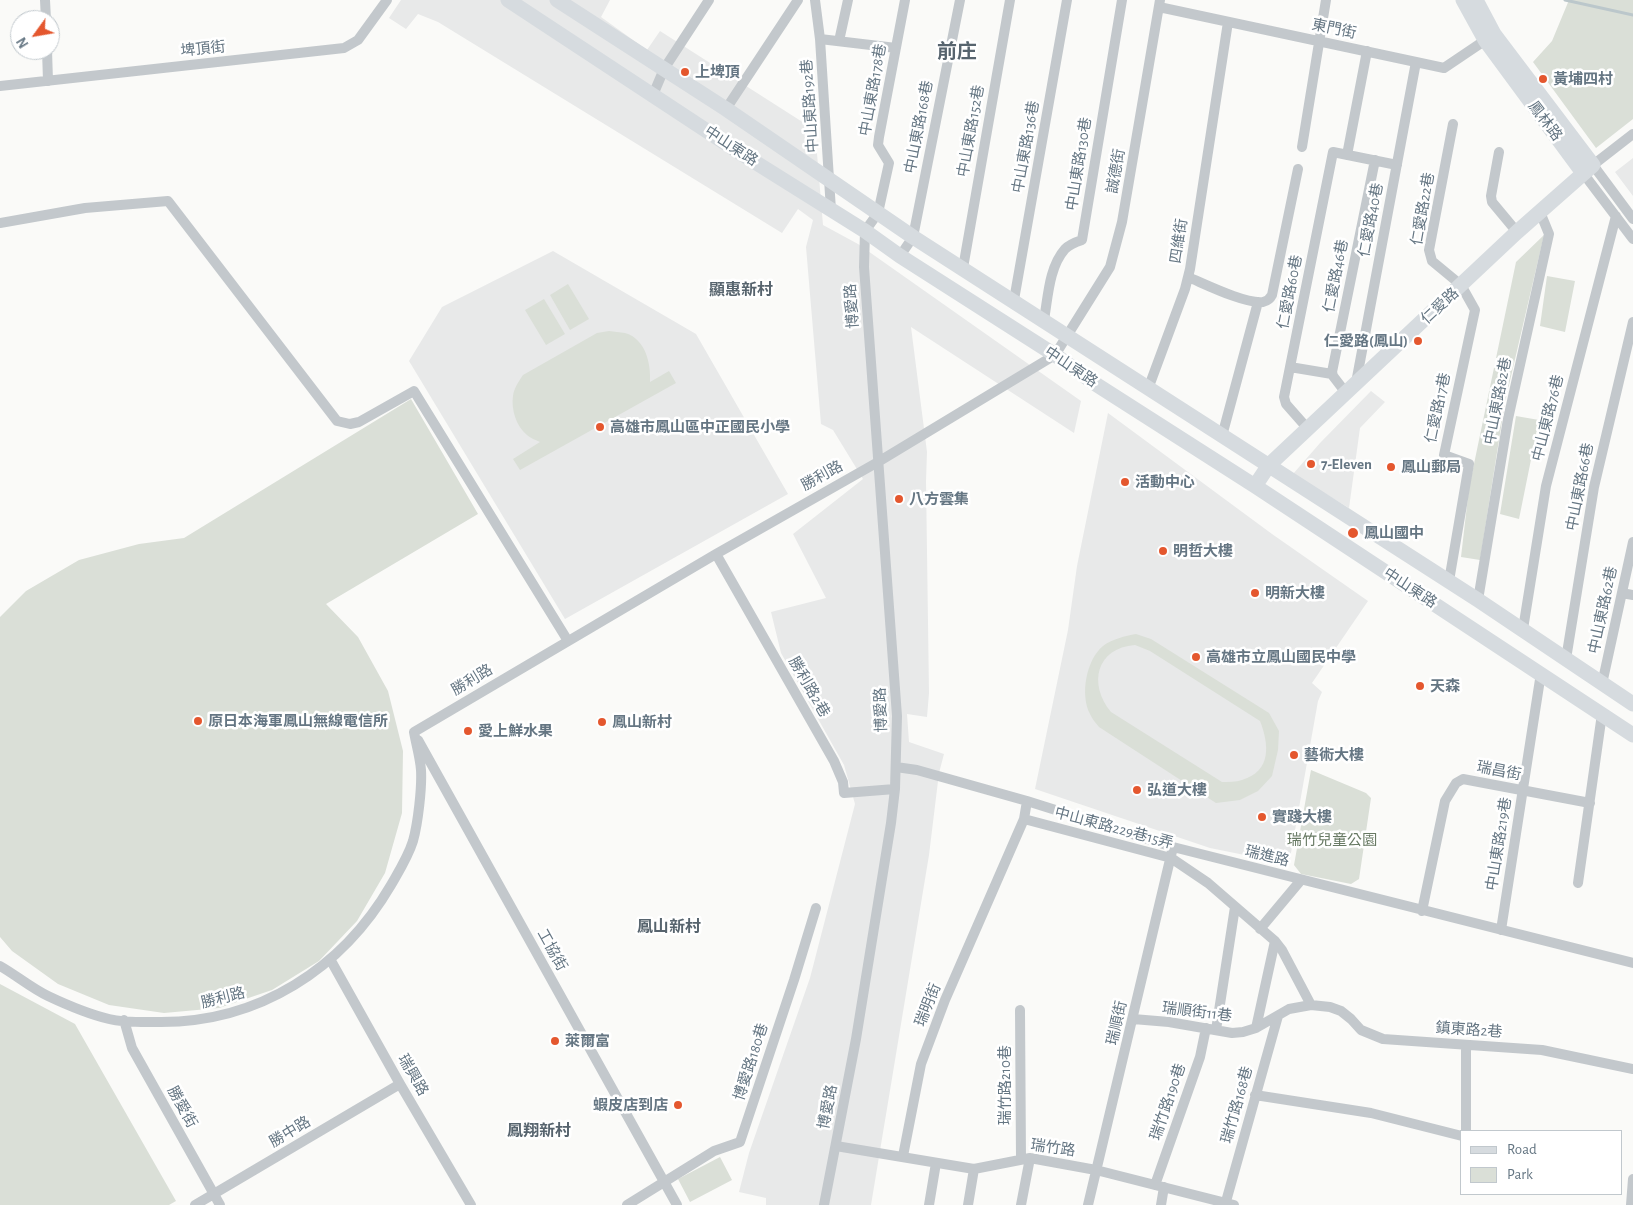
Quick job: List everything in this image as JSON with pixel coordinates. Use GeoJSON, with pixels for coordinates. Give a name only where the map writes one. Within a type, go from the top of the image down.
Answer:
{"type":"FeatureCollection","features":[{"type":"Feature","properties":{"kind":"main road","name":"中山東路"},"geometry":{"type":"LineString","coordinates":[[508,0],[652,95],[865,231],[900,256],[1055,355],[1105,390],[1633,734]]}},
{"type":"Feature","properties":{"kind":"main road","name":"中山東路"},"geometry":{"type":"LineString","coordinates":[[557,0],[830,178],[913,237],[1014,300],[1148,389],[1270,465],[1449,581],[1633,704]]}},
{"type":"Feature","properties":{"kind":"main road","name":"鳳林路"},"geometry":{"type":"LineString","coordinates":[[1463,0],[1588,169]]}},
{"type":"Feature","properties":{"kind":"main road","name":"鳳林路"},"geometry":{"type":"LineString","coordinates":[[1476,0],[1489,37]]}},
{"type":"Feature","properties":{"kind":"main road","name":"仁愛路"},"geometry":{"type":"LineString","coordinates":[[1255,486],[1270,465],[1517,232],[1588,169]]}},
{"type":"Feature","properties":{"kind":"street","name":"埤頂街"},"geometry":{"type":"LineString","coordinates":[[0,86],[344,48],[358,40],[387,0]]}},
{"type":"Feature","properties":{"kind":"street"},"geometry":{"type":"LineString","coordinates":[[652,95],[664,69],[710,0]]}},
{"type":"Feature","properties":{"kind":"street"},"geometry":{"type":"LineString","coordinates":[[726,109],[798,0]]}},
{"type":"Feature","properties":{"kind":"street","name":"中山東路192巷"},"geometry":{"type":"LineString","coordinates":[[815,0],[820,39],[832,210]]}},
{"type":"Feature","properties":{"kind":"street"},"geometry":{"type":"LineString","coordinates":[[840,41],[848,0]]}},
{"type":"Feature","properties":{"kind":"street","name":"中山東路178巷"},"geometry":{"type":"LineString","coordinates":[[878,213],[889,163],[878,145],[879,137],[905,0]]}},
{"type":"Feature","properties":{"kind":"street","name":"中山東路168巷"},"geometry":{"type":"LineString","coordinates":[[900,256],[913,237],[960,0]]}},
{"type":"Feature","properties":{"kind":"street","name":"中山東路152巷"},"geometry":{"type":"LineString","coordinates":[[963,268],[1010,0]]}},
{"type":"Feature","properties":{"kind":"street","name":"中山東路136巷"},"geometry":{"type":"LineString","coordinates":[[1014,300],[1067,0]]}},
{"type":"Feature","properties":{"kind":"street","name":"中山東路130巷"},"geometry":{"type":"LineString","coordinates":[[1044,320],[1053,270],[1064,250],[1082,240],[1122,0]]}},
{"type":"Feature","properties":{"kind":"street"},"geometry":{"type":"LineString","coordinates":[[1302,147],[1326,0]]}},
{"type":"Feature","properties":{"kind":"street","name":"東門街"},"geometry":{"type":"LineString","coordinates":[[1160,3],[1228,22],[1444,68],[1489,37]]}},
{"type":"Feature","properties":{"kind":"street","name":"誠德街"},"geometry":{"type":"LineString","coordinates":[[1068,336],[1110,267],[1117,244],[1160,3]]}},
{"type":"Feature","properties":{"kind":"street","name":"四維街"},"geometry":{"type":"LineString","coordinates":[[1228,22],[1188,276],[1241,298],[1258,302]]}},
{"type":"Feature","properties":{"kind":"street"},"geometry":{"type":"LineString","coordinates":[[820,39],[896,48]]}},
{"type":"Feature","properties":{"kind":"street"},"geometry":{"type":"LineString","coordinates":[[1367,51],[1347,155],[1397,164]]}},
{"type":"Feature","properties":{"kind":"street"},"geometry":{"type":"LineString","coordinates":[[47,60],[48,80]]}},
{"type":"Feature","properties":{"kind":"street","name":"仁愛路40巷"},"geometry":{"type":"LineString","coordinates":[[1351,388],[1416,62]]}},
{"type":"Feature","properties":{"kind":"street","name":"仁愛路22巷"},"geometry":{"type":"LineString","coordinates":[[1453,124],[1430,250],[1432,262],[1461,285]]}},
{"type":"Feature","properties":{"kind":"street","name":"仁愛路"},"geometry":{"type":"LineString","coordinates":[[1588,169],[1633,134]]}},
{"type":"Feature","properties":{"kind":"street","name":"仁愛路60巷"},"geometry":{"type":"LineString","coordinates":[[1308,429],[1284,401],[1333,152],[1347,155]]}},
{"type":"Feature","properties":{"kind":"street"},"geometry":{"type":"LineString","coordinates":[[1499,152],[1491,196],[1492,202],[1517,232]]}},
{"type":"Feature","properties":{"kind":"street","name":"仁愛路46巷"},"geometry":{"type":"LineString","coordinates":[[1332,374],[1374,160]]}},
{"type":"Feature","properties":{"kind":"street"},"geometry":{"type":"LineString","coordinates":[[1222,436],[1258,302],[1268,300],[1272,295],[1298,169]]}},
{"type":"Feature","properties":{"kind":"street","name":"鳳林路"},"geometry":{"type":"LineString","coordinates":[[1588,169],[1616,216],[1633,239]]}},
{"type":"Feature","properties":{"kind":"street","name":"鳳林路"},"geometry":{"type":"LineString","coordinates":[[1588,169],[1633,220]]}},
{"type":"Feature","properties":{"kind":"street"},"geometry":{"type":"LineString","coordinates":[[0,223],[85,208],[168,201],[337,421],[350,424],[359,422],[414,390],[568,641]]}},
{"type":"Feature","properties":{"kind":"street","name":"中山東路82巷"},"geometry":{"type":"LineString","coordinates":[[1478,600],[1508,419],[1549,234],[1540,212]]}},
{"type":"Feature","properties":{"kind":"street"},"geometry":{"type":"LineString","coordinates":[[865,231],[878,213]]}},
{"type":"Feature","properties":{"kind":"street","name":"中山東路76巷"},"geometry":{"type":"LineString","coordinates":[[1523,630],[1546,486],[1616,216]]}},
{"type":"Feature","properties":{"kind":"street","name":"博愛路"},"geometry":{"type":"LineString","coordinates":[[824,1205],[856,1039],[895,789],[896,767],[897,716],[864,267],[865,231]]}},
{"type":"Feature","properties":{"kind":"street"},"geometry":{"type":"LineString","coordinates":[[1148,389],[1185,289],[1188,276]]}},
{"type":"Feature","properties":{"kind":"street","name":"仁愛路17巷"},"geometry":{"type":"LineString","coordinates":[[1449,581],[1469,464],[1444,455],[1475,310],[1461,285]]}},
{"type":"Feature","properties":{"kind":"street","name":"中山東路66巷"},"geometry":{"type":"LineString","coordinates":[[1566,659],[1594,486],[1633,322]]}},
{"type":"Feature","properties":{"kind":"street","name":"勝利路"},"geometry":{"type":"LineString","coordinates":[[0,966],[48,996],[102,1016],[124,1020],[176,1022],[203,1019],[238,1012],[285,991],[314,973],[357,933],[382,900],[403,865],[413,841],[418,811],[421,772],[414,732],[716,554],[878,462],[1055,355],[1068,336]]}},
{"type":"Feature","properties":{"kind":"street"},"geometry":{"type":"LineString","coordinates":[[1290,367],[1332,374],[1351,388]]}},
{"type":"Feature","properties":{"kind":"street","name":"中山東路62巷"},"geometry":{"type":"LineString","coordinates":[[1602,684],[1628,594],[1633,542]]}},
{"type":"Feature","properties":{"kind":"street","name":"勝利路2巷"},"geometry":{"type":"LineString","coordinates":[[716,554],[834,761],[843,782],[844,793],[895,789]]}},
{"type":"Feature","properties":{"kind":"street","name":"中山東路219巷"},"geometry":{"type":"LineString","coordinates":[[1501,930],[1541,673]]}},
{"type":"Feature","properties":{"kind":"street"},"geometry":{"type":"LineString","coordinates":[[1578,883],[1602,714]]}},
{"type":"Feature","properties":{"kind":"street","name":"工協街"},"geometry":{"type":"LineString","coordinates":[[414,732],[677,1205]]}},
{"type":"Feature","properties":{"kind":"street","name":"瑞進路"},"geometry":{"type":"LineString","coordinates":[[896,767],[917,770],[1027,801],[1172,852],[1301,880],[1633,963]]}},
{"type":"Feature","properties":{"kind":"street","name":"瑞昌街"},"geometry":{"type":"LineString","coordinates":[[1422,911],[1445,801],[1456,784],[1463,779],[1590,803]]}},
{"type":"Feature","properties":{"kind":"street","name":"瑞明街"},"geometry":{"type":"LineString","coordinates":[[903,1156],[921,1064],[945,1000],[1024,819],[1027,801]]}},
{"type":"Feature","properties":{"kind":"street","name":"中山東路229巷15弄"},"geometry":{"type":"LineString","coordinates":[[1024,819],[1172,852],[1275,941],[1282,950],[1311,1004]]}},
{"type":"Feature","properties":{"kind":"street","name":"瑞順街"},"geometry":{"type":"LineString","coordinates":[[1088,1205],[1172,852]]}},
{"type":"Feature","properties":{"kind":"street"},"geometry":{"type":"LineString","coordinates":[[1260,928],[1301,880]]}},
{"type":"Feature","properties":{"kind":"street","name":"瑞竹路190巷"},"geometry":{"type":"LineString","coordinates":[[1161,1205],[1160,1186],[1200,1057],[1211,1029],[1235,907]]}},
{"type":"Feature","properties":{"kind":"street","name":"博愛路180巷"},"geometry":{"type":"LineString","coordinates":[[664,1183],[714,1151],[740,1142],[816,908]]}},
{"type":"Feature","properties":{"kind":"street"},"geometry":{"type":"LineString","coordinates":[[1256,1028],[1275,941]]}},
{"type":"Feature","properties":{"kind":"street","name":"瑞興路"},"geometry":{"type":"LineString","coordinates":[[330,959],[471,1205]]}},
{"type":"Feature","properties":{"kind":"street","name":"瑞順街11巷"},"geometry":{"type":"LineString","coordinates":[[1133,1019],[1169,1022],[1232,1033],[1256,1028],[1296,1006],[1311,1004]]}},
{"type":"Feature","properties":{"kind":"street","name":"鎮東路2巷"},"geometry":{"type":"LineString","coordinates":[[1311,1004],[1330,1007],[1340,1011],[1361,1030],[1383,1039],[1542,1050],[1633,1069]]}},
{"type":"Feature","properties":{"kind":"street","name":"瑞竹路210巷"},"geometry":{"type":"LineString","coordinates":[[1020,1010],[1025,1158],[1022,1205]]}},
{"type":"Feature","properties":{"kind":"street","name":"瑞竹路168巷"},"geometry":{"type":"LineString","coordinates":[[1228,1204],[1255,1095],[1278,1016]]}},
{"type":"Feature","properties":{"kind":"street","name":"勝愛街"},"geometry":{"type":"LineString","coordinates":[[124,1020],[132,1048],[220,1205]]}},
{"type":"Feature","properties":{"kind":"street"},"geometry":{"type":"LineString","coordinates":[[1466,1045],[1466,1130]]}},
{"type":"Feature","properties":{"kind":"street","name":"勝中路"},"geometry":{"type":"LineString","coordinates":[[195,1205],[400,1084]]}},
{"type":"Feature","properties":{"kind":"street"},"geometry":{"type":"LineString","coordinates":[[1255,1095],[1371,1113],[1460,1135]]}},
{"type":"Feature","properties":{"kind":"street","name":"瑞竹路"},"geometry":{"type":"LineString","coordinates":[[836,1146],[974,1169],[1025,1158],[1096,1170],[1228,1204]]}},
{"type":"Feature","properties":{"kind":"street"},"geometry":{"type":"LineString","coordinates":[[929,1205],[936,1163]]}},
{"type":"Feature","properties":{"kind":"street"},"geometry":{"type":"LineString","coordinates":[[968,1205],[974,1169]]}},
{"type":"Feature","properties":{"kind":"street"},"geometry":{"type":"LineString","coordinates":[[1631,1205],[1633,1179]]}},
{"type":"Feature","properties":{"kind":"street"},"geometry":{"type":"LineString","coordinates":[[628,1205],[664,1183]]}},
{"type":"Feature","properties":{"kind":"shaded area"},"geometry":{"type":"Polygon","coordinates":[[[401,0],[610,0],[601,17],[647,50],[660,31],[815,130],[823,225],[858,244],[1081,401],[1074,433],[911,327],[927,452],[929,693],[927,717],[907,714],[909,742],[944,754],[939,773],[929,855],[871,1205],[766,1205],[766,1198],[739,1192],[749,1153],[810,978],[855,804],[844,765],[781,653],[771,612],[826,598],[793,534],[863,479],[833,430],[821,424],[806,247],[813,220],[798,209],[782,233],[438,22],[418,14],[406,29],[389,18],[401,0]]]}},
{"type":"Feature","properties":{"kind":"shaded area"},"geometry":{"type":"Polygon","coordinates":[[[1633,158],[1633,196],[1615,172],[1633,158]]]}},
{"type":"Feature","properties":{"kind":"shaded area","name":"高雄市鳳山區中正國民小學"},"geometry":{"type":"Polygon","coordinates":[[[553,251],[696,334],[788,494],[565,619],[409,361],[442,307],[553,251]]]}},
{"type":"Feature","properties":{"kind":"shaded area"},"geometry":{"type":"Polygon","coordinates":[[[1371,391],[1385,402],[1360,428],[1349,508],[1293,474],[1320,443],[1371,391]]]}},
{"type":"Feature","properties":{"kind":"shaded area","name":"高雄市立鳳山國民中學"},"geometry":{"type":"Polygon","coordinates":[[[1108,413],[1272,534],[1368,601],[1312,683],[1322,692],[1318,701],[1289,864],[1210,848],[1035,789],[1068,630],[1077,566],[1108,413]]]}},
{"type":"Feature","properties":{"kind":"green space"},"geometry":{"type":"Polygon","coordinates":[[[1569,0],[1633,0],[1633,119],[1596,148],[1533,62],[1552,41],[1569,0]]]}},
{"type":"Feature","properties":{"kind":"green space"},"geometry":{"type":"Polygon","coordinates":[[[1544,235],[1505,402],[1480,560],[1461,557],[1469,488],[1516,262],[1544,235]]]}},
{"type":"Feature","properties":{"kind":"green space"},"geometry":{"type":"Polygon","coordinates":[[[1547,276],[1575,281],[1565,332],[1540,326],[1547,276]]]}},
{"type":"Feature","properties":{"kind":"green space"},"geometry":{"type":"Polygon","coordinates":[[[568,284],[589,319],[570,330],[550,295],[568,284]]]}},
{"type":"Feature","properties":{"kind":"green space"},"geometry":{"type":"Polygon","coordinates":[[[544,299],[565,334],[546,345],[525,310],[544,299]]]}},
{"type":"Feature","properties":{"kind":"green space"},"geometry":{"type":"Polygon","coordinates":[[[609,331],[625,333],[638,341],[646,353],[650,382],[669,371],[676,383],[520,470],[513,459],[540,442],[523,431],[515,417],[513,396],[523,375],[597,333],[609,331]]]}},
{"type":"Feature","properties":{"kind":"green space","name":"原日本海軍鳳山無線電信所"},"geometry":{"type":"Polygon","coordinates":[[[411,399],[478,514],[326,604],[358,637],[388,691],[403,751],[402,813],[385,873],[357,921],[319,961],[272,990],[219,1008],[164,1013],[109,1005],[58,984],[12,951],[0,937],[0,617],[26,591],[79,560],[139,544],[184,538],[411,399]]]}},
{"type":"Feature","properties":{"kind":"green space"},"geometry":{"type":"Polygon","coordinates":[[[1516,416],[1539,420],[1519,519],[1500,514],[1516,416]]]}},
{"type":"Feature","properties":{"kind":"green space"},"geometry":{"type":"Polygon","coordinates":[[[1136,634],[1151,639],[1269,713],[1279,731],[1278,750],[1272,776],[1258,791],[1240,800],[1216,803],[1099,727],[1090,714],[1085,697],[1086,678],[1092,660],[1103,646],[1114,640],[1136,634]],[[1135,645],[1122,648],[1104,660],[1098,679],[1104,701],[1111,712],[1222,782],[1242,780],[1252,776],[1259,770],[1266,756],[1265,739],[1260,721],[1150,651],[1135,645]]]}},
{"type":"Feature","properties":{"kind":"green space","name":"瑞竹兒童公園"},"geometry":{"type":"Polygon","coordinates":[[[1311,770],[1366,793],[1371,798],[1359,879],[1351,884],[1301,874],[1294,865],[1311,770]]]}},
{"type":"Feature","properties":{"kind":"green space"},"geometry":{"type":"Polygon","coordinates":[[[0,984],[75,1024],[176,1201],[169,1205],[0,1205],[0,984]]]}},
{"type":"Feature","properties":{"kind":"green space"},"geometry":{"type":"Polygon","coordinates":[[[720,1157],[732,1180],[690,1202],[678,1179],[720,1157]]]}},
{"type":"Feature","properties":{"kind":"waterway"},"geometry":{"type":"LineString","coordinates":[[1565,0],[1633,15]]}},
{"type":"Feature","properties":{"kind":"place","name":"上埤頂"},"geometry":{"type":"Point","coordinates":[685,72]}},
{"type":"Feature","properties":{"kind":"place","name":"黃埔四村"},"geometry":{"type":"Point","coordinates":[1543,79]}},
{"type":"Feature","properties":{"kind":"place","name":"仁愛路(鳳山)"},"geometry":{"type":"Point","coordinates":[1418,341]}},
{"type":"Feature","properties":{"kind":"place","name":"高雄市鳳山區中正國民小學"},"geometry":{"type":"Point","coordinates":[600,427]}},
{"type":"Feature","properties":{"kind":"place","name":"7-Eleven"},"geometry":{"type":"Point","coordinates":[1311,464]}},
{"type":"Feature","properties":{"kind":"place","name":"鳳山郵局"},"geometry":{"type":"Point","coordinates":[1391,467]}},
{"type":"Feature","properties":{"kind":"place","name":"活動中心"},"geometry":{"type":"Point","coordinates":[1125,482]}},
{"type":"Feature","properties":{"kind":"place","name":"八方雲集"},"geometry":{"type":"Point","coordinates":[899,499]}},
{"type":"Feature","properties":{"kind":"place","name":"鳳山國中"},"geometry":{"type":"Point","coordinates":[1353,533]}},
{"type":"Feature","properties":{"kind":"place","name":"明哲大樓"},"geometry":{"type":"Point","coordinates":[1163,551]}},
{"type":"Feature","properties":{"kind":"place","name":"明新大樓"},"geometry":{"type":"Point","coordinates":[1255,593]}},
{"type":"Feature","properties":{"kind":"place","name":"高雄市立鳳山國民中學"},"geometry":{"type":"Point","coordinates":[1196,657]}},
{"type":"Feature","properties":{"kind":"place","name":"天森"},"geometry":{"type":"Point","coordinates":[1420,686]}},
{"type":"Feature","properties":{"kind":"place","name":"原日本海軍鳳山無線電信所"},"geometry":{"type":"Point","coordinates":[198,721]}},
{"type":"Feature","properties":{"kind":"place","name":"鳳山新村"},"geometry":{"type":"Point","coordinates":[602,722]}},
{"type":"Feature","properties":{"kind":"place","name":"愛上鮮水果"},"geometry":{"type":"Point","coordinates":[468,731]}},
{"type":"Feature","properties":{"kind":"place","name":"藝術大樓"},"geometry":{"type":"Point","coordinates":[1294,755]}},
{"type":"Feature","properties":{"kind":"place","name":"弘道大樓"},"geometry":{"type":"Point","coordinates":[1137,790]}},
{"type":"Feature","properties":{"kind":"place","name":"實踐大樓"},"geometry":{"type":"Point","coordinates":[1262,817]}},
{"type":"Feature","properties":{"kind":"place","name":"萊爾富"},"geometry":{"type":"Point","coordinates":[555,1041]}},
{"type":"Feature","properties":{"kind":"place","name":"蝦皮店到店"},"geometry":{"type":"Point","coordinates":[678,1105]}},
{"type":"Feature","properties":{"kind":"district","name":"前庄"},"geometry":{"type":"Point","coordinates":[957,52]}},
{"type":"Feature","properties":{"kind":"district","name":"顯惠新村"},"geometry":{"type":"Point","coordinates":[741,290]}},
{"type":"Feature","properties":{"kind":"district","name":"鳳山新村"},"geometry":{"type":"Point","coordinates":[669,927]}},
{"type":"Feature","properties":{"kind":"district","name":"鳳翔新村"},"geometry":{"type":"Point","coordinates":[539,1131]}}]}
